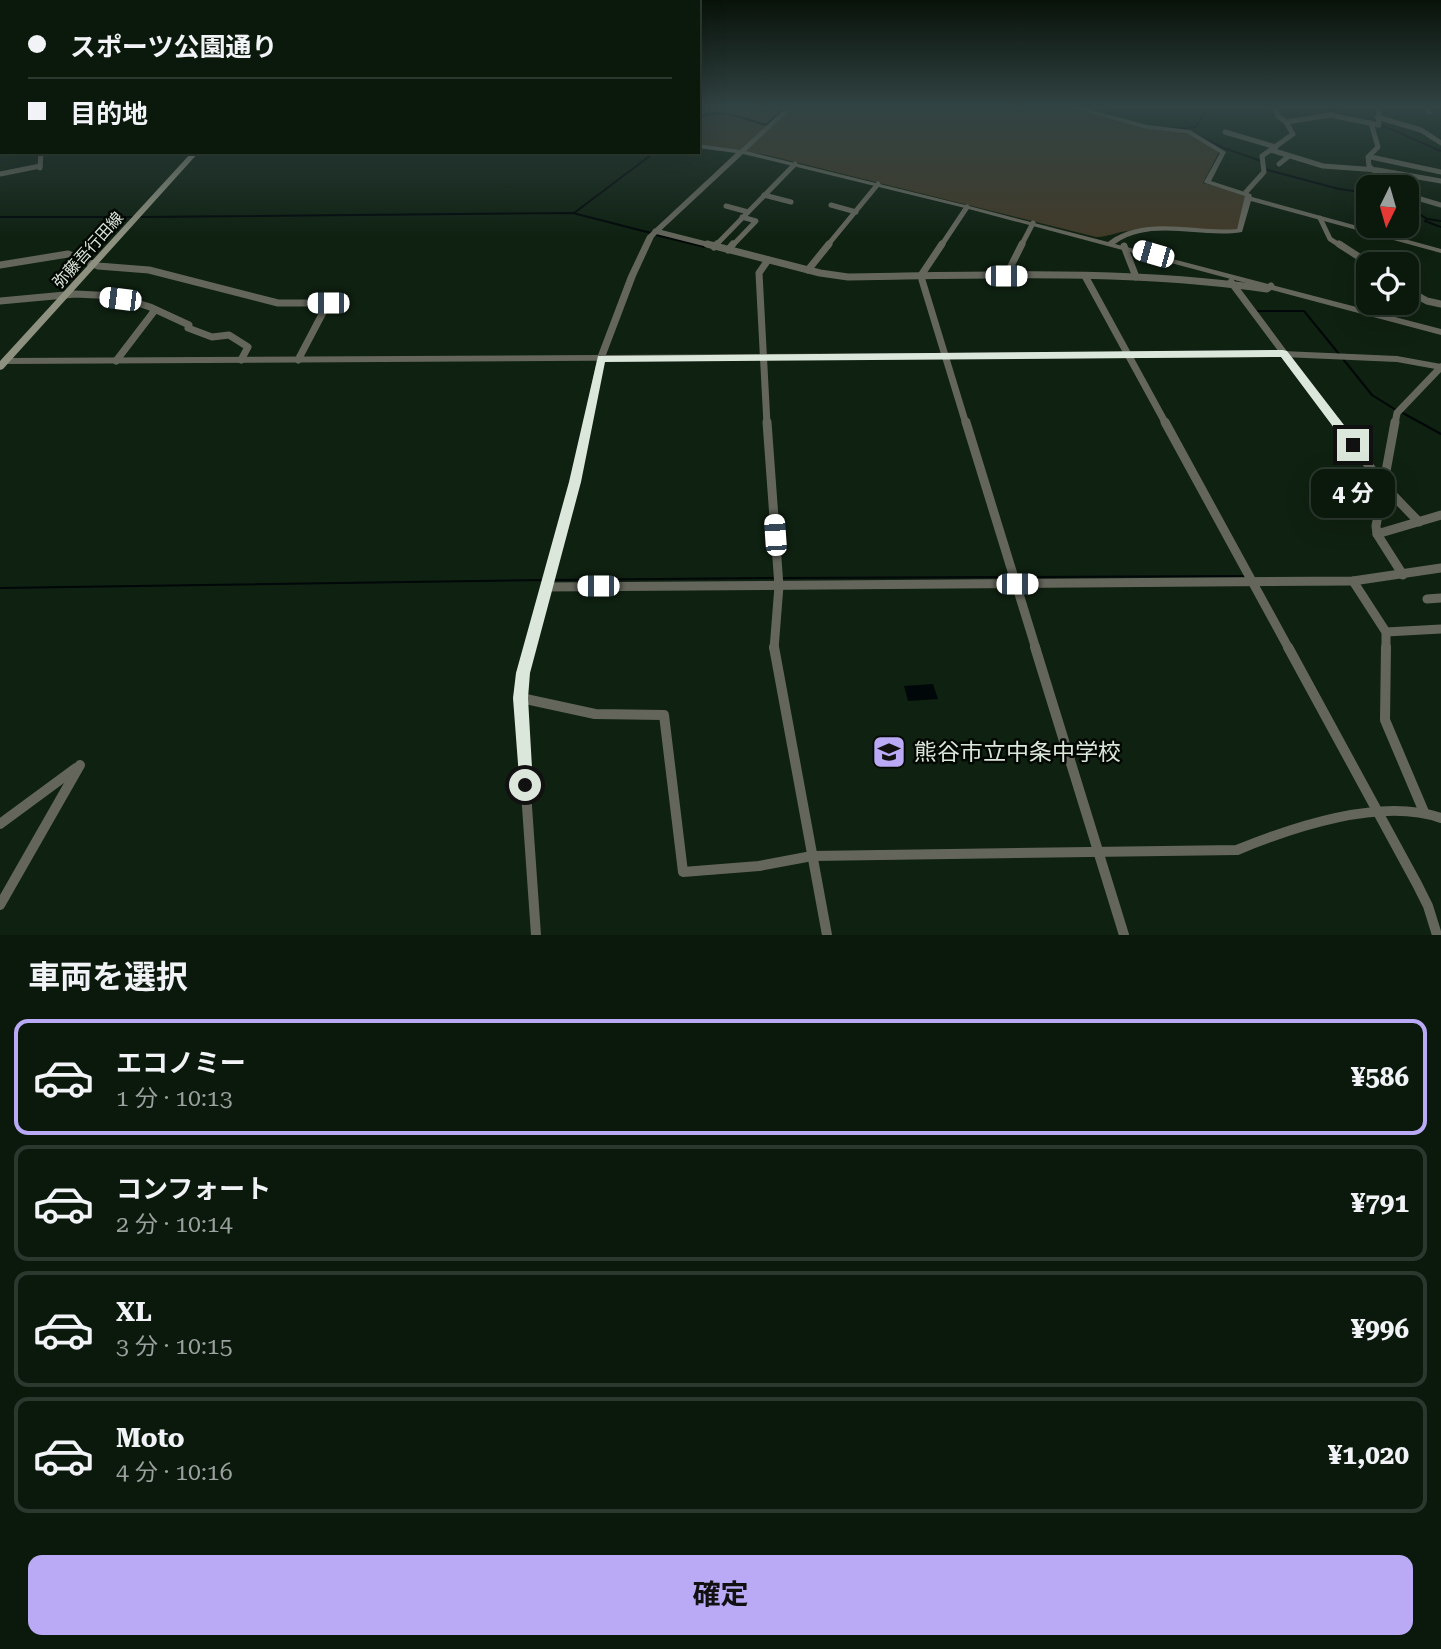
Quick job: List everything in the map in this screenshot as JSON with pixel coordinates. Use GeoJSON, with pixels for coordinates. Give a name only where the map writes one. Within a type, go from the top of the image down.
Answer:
{"type":"FeatureCollection","features":[{"type":"Feature","properties":{"kind":"main road","name":"弥藤吾行田線"},"geometry":{"type":"LineString","coordinates":[[2,363],[194,154]]}},
{"type":"Feature","properties":{"kind":"street"},"geometry":{"type":"LineString","coordinates":[[723,150],[795,163],[967,206],[1441,332]]}},
{"type":"Feature","properties":{"kind":"street"},"geometry":{"type":"LineString","coordinates":[[536,935],[521,698],[526,657],[575,482],[601,358],[644,246],[655,231],[743,150]]}},
{"type":"Feature","properties":{"kind":"street"},"geometry":{"type":"LineString","coordinates":[[1219,150],[1223,152],[1207,182],[1320,218],[1441,251]]}},
{"type":"Feature","properties":{"kind":"street"},"geometry":{"type":"LineString","coordinates":[[1111,243],[1122,234],[1142,231],[1236,232],[1241,228],[1247,195],[1266,170],[1267,164],[1262,156],[1271,150]]}},
{"type":"Feature","properties":{"kind":"street"},"geometry":{"type":"LineString","coordinates":[[1276,150],[1323,166],[1373,169],[1441,181]]}},
{"type":"Feature","properties":{"kind":"street"},"geometry":{"type":"LineString","coordinates":[[1376,150],[1368,158],[1379,175]]}},
{"type":"Feature","properties":{"kind":"street"},"geometry":{"type":"LineString","coordinates":[[0,174],[40,169],[41,154]]}},
{"type":"Feature","properties":{"kind":"street"},"geometry":{"type":"LineString","coordinates":[[1279,164],[1289,156]]}},
{"type":"Feature","properties":{"kind":"street"},"geometry":{"type":"LineString","coordinates":[[1371,157],[1441,172]]}},
{"type":"Feature","properties":{"kind":"street"},"geometry":{"type":"LineString","coordinates":[[714,247],[795,163]]}},
{"type":"Feature","properties":{"kind":"street"},"geometry":{"type":"LineString","coordinates":[[808,270],[878,184]]}},
{"type":"Feature","properties":{"kind":"street"},"geometry":{"type":"LineString","coordinates":[[764,195],[791,202]]}},
{"type":"Feature","properties":{"kind":"street"},"geometry":{"type":"LineString","coordinates":[[1419,200],[1441,205]]}},
{"type":"Feature","properties":{"kind":"street"},"geometry":{"type":"LineString","coordinates":[[831,205],[856,212]]}},
{"type":"Feature","properties":{"kind":"street"},"geometry":{"type":"LineString","coordinates":[[726,206],[757,221],[728,250]]}},
{"type":"Feature","properties":{"kind":"street"},"geometry":{"type":"LineString","coordinates":[[922,276],[967,206]]}},
{"type":"Feature","properties":{"kind":"street"},"geometry":{"type":"LineString","coordinates":[[1320,218],[1330,239],[1356,255]]}},
{"type":"Feature","properties":{"kind":"street"},"geometry":{"type":"LineString","coordinates":[[1006,276],[1033,223]]}},
{"type":"Feature","properties":{"kind":"street"},"geometry":{"type":"LineString","coordinates":[[655,231],[808,270],[848,277],[1136,277],[1230,282],[1267,289],[1271,286]]}},
{"type":"Feature","properties":{"kind":"street"},"geometry":{"type":"LineString","coordinates":[[1124,246],[1136,277]]}},
{"type":"Feature","properties":{"kind":"street"},"geometry":{"type":"LineString","coordinates":[[0,265],[68,254],[94,264],[149,270],[278,303],[328,303],[298,360]]}},
{"type":"Feature","properties":{"kind":"street"},"geometry":{"type":"LineString","coordinates":[[768,260],[759,273],[762,357],[779,586],[774,653],[827,935]]}},
{"type":"Feature","properties":{"kind":"street"},"geometry":{"type":"LineString","coordinates":[[922,276],[1124,935]]}},
{"type":"Feature","properties":{"kind":"street"},"geometry":{"type":"LineString","coordinates":[[1085,276],[1428,906],[1437,935]]}},
{"type":"Feature","properties":{"kind":"street"},"geometry":{"type":"LineString","coordinates":[[1230,282],[1385,487],[1419,522]]}},
{"type":"Feature","properties":{"kind":"street"},"geometry":{"type":"LineString","coordinates":[[0,301],[66,295],[120,299],[155,310],[190,325],[188,328],[212,337],[229,335],[248,347],[240,360]]}},
{"type":"Feature","properties":{"kind":"street"},"geometry":{"type":"LineString","coordinates":[[1419,297],[1441,304]]}},
{"type":"Feature","properties":{"kind":"street"},"geometry":{"type":"LineString","coordinates":[[116,361],[155,310]]}},
{"type":"Feature","properties":{"kind":"street"},"geometry":{"type":"LineString","coordinates":[[2,363],[1283,354],[1397,359],[1441,367]]}},
{"type":"Feature","properties":{"kind":"street"},"geometry":{"type":"LineString","coordinates":[[1403,575],[1377,534],[1376,526],[1397,413],[1441,367]]}},
{"type":"Feature","properties":{"kind":"street"},"geometry":{"type":"LineString","coordinates":[[1377,534],[1441,515]]}},
{"type":"Feature","properties":{"kind":"street"},"geometry":{"type":"LineString","coordinates":[[546,587],[1353,581],[1441,568]]}},
{"type":"Feature","properties":{"kind":"street"},"geometry":{"type":"LineString","coordinates":[[1430,570],[1441,579]]}},
{"type":"Feature","properties":{"kind":"street"},"geometry":{"type":"LineString","coordinates":[[1353,581],[1386,632],[1385,720],[1424,812]]}},
{"type":"Feature","properties":{"kind":"street"},"geometry":{"type":"LineString","coordinates":[[1427,599],[1441,598]]}},
{"type":"Feature","properties":{"kind":"street"},"geometry":{"type":"LineString","coordinates":[[1386,632],[1441,629]]}},
{"type":"Feature","properties":{"kind":"street"},"geometry":{"type":"LineString","coordinates":[[521,698],[595,714],[664,715],[683,873],[759,866],[812,856],[1237,850],[1321,818],[1424,812],[1441,818]]}},
{"type":"Feature","properties":{"kind":"street"},"geometry":{"type":"LineString","coordinates":[[0,824],[80,765],[0,905]]}},
{"type":"Feature","properties":{"kind":"shaded area"},"geometry":{"type":"Polygon","coordinates":[[[733,150],[1219,150],[1203,183],[1247,195],[1237,229],[1233,231],[1154,229],[1096,237],[767,155],[733,150]]]}},
{"type":"Feature","properties":{"kind":"shaded area"},"geometry":{"type":"Polygon","coordinates":[[[933,684],[938,699],[908,701],[904,686],[933,684]]]}},
{"type":"Feature","properties":{"kind":"waterway"},"geometry":{"type":"LineString","coordinates":[[1229,150],[1261,161]]}},
{"type":"Feature","properties":{"kind":"waterway"},"geometry":{"type":"LineString","coordinates":[[574,213],[652,154]]}},
{"type":"Feature","properties":{"kind":"waterway"},"geometry":{"type":"LineString","coordinates":[[1264,169],[1356,191]]}},
{"type":"Feature","properties":{"kind":"waterway"},"geometry":{"type":"LineString","coordinates":[[141,217],[573,213],[651,233]]}},
{"type":"Feature","properties":{"kind":"waterway"},"geometry":{"type":"LineString","coordinates":[[1419,214],[1427,219],[1425,221],[1441,227]]}},
{"type":"Feature","properties":{"kind":"waterway"},"geometry":{"type":"LineString","coordinates":[[0,217],[132,217]]}},
{"type":"Feature","properties":{"kind":"waterway"},"geometry":{"type":"LineString","coordinates":[[1428,219],[1441,221]]}},
{"type":"Feature","properties":{"kind":"waterway"},"geometry":{"type":"LineString","coordinates":[[656,235],[705,247]]}},
{"type":"Feature","properties":{"kind":"waterway"},"geometry":{"type":"LineString","coordinates":[[1257,311],[1304,311],[1339,354]]}},
{"type":"Feature","properties":{"kind":"waterway"},"geometry":{"type":"LineString","coordinates":[[1343,359],[1372,395],[1396,410]]}},
{"type":"Feature","properties":{"kind":"waterway"},"geometry":{"type":"LineString","coordinates":[[1401,412],[1441,434]]}},
{"type":"Feature","properties":{"kind":"waterway"},"geometry":{"type":"LineString","coordinates":[[1017,577],[1246,576]]}},
{"type":"Feature","properties":{"kind":"waterway"},"geometry":{"type":"LineString","coordinates":[[782,578],[1011,577]]}},
{"type":"Feature","properties":{"kind":"waterway"},"geometry":{"type":"LineString","coordinates":[[551,580],[773,578]]}},
{"type":"Feature","properties":{"kind":"waterway"},"geometry":{"type":"LineString","coordinates":[[0,588],[546,580]]}},
{"type":"Feature","properties":{"kind":"place","name":"熊谷市立中条中学校"},"geometry":{"type":"Point","coordinates":[889,752]}},
{"type":"Feature","properties":{"kind":"route"},"geometry":{"type":"LineString","coordinates":[[525,785],[521,698],[523,673],[575,482],[601,358],[1283,354],[1353,445]]}}]}
